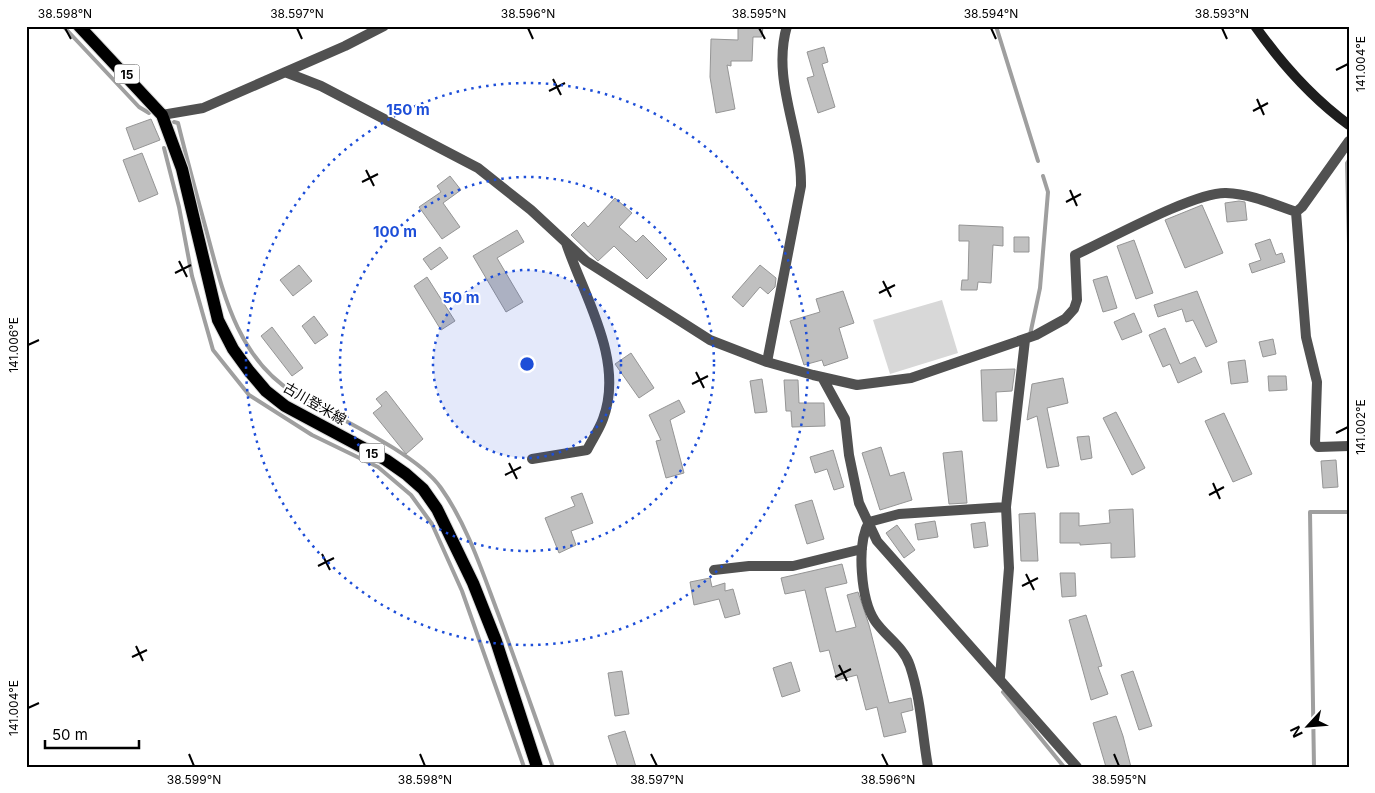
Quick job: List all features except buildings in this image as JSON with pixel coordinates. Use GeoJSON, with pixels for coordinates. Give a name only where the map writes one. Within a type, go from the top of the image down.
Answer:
{"type":"FeatureCollection","features":[{"type":"Feature","properties":{"kind":"main road","name":"古川登米線"},"geometry":{"type":"LineString","coordinates":[[79,26],[126,74],[162,115],[182,169],[218,320],[233,349],[266,391],[285,406],[386,460],[418,484],[428,495],[449,530],[496,641],[537,767]]}},
{"type":"Feature","properties":{"kind":"street"},"geometry":{"type":"LineString","coordinates":[[162,115],[203,108],[384,26]]}},
{"type":"Feature","properties":{"kind":"street"},"geometry":{"type":"LineString","coordinates":[[767,362],[801,186],[802,168],[782,76],[782,43],[787,26]]}},
{"type":"Feature","properties":{"kind":"street"},"geometry":{"type":"LineString","coordinates":[[1255,26],[1271,50],[1302,83],[1329,111],[1349,125]]}},
{"type":"Feature","properties":{"kind":"street"},"geometry":{"type":"LineString","coordinates":[[286,72],[320,86],[478,168],[531,210],[586,261],[710,340],[767,362],[857,385],[911,378],[1030,338],[1066,319],[1078,300],[1075,256],[1199,197],[1225,193],[1255,197],[1296,212]]}},
{"type":"Feature","properties":{"kind":"street"},"geometry":{"type":"LineString","coordinates":[[1296,212],[1302,207],[1349,141]]}},
{"type":"Feature","properties":{"kind":"street"},"geometry":{"type":"LineString","coordinates":[[1296,212],[1306,337],[1317,382],[1315,443],[1318,447],[1349,446]]}},
{"type":"Feature","properties":{"kind":"street"},"geometry":{"type":"LineString","coordinates":[[532,459],[587,450],[603,419],[609,387],[604,340],[566,242]]}},
{"type":"Feature","properties":{"kind":"street"},"geometry":{"type":"LineString","coordinates":[[1000,677],[1009,568],[1006,507],[1030,338]]}},
{"type":"Feature","properties":{"kind":"street"},"geometry":{"type":"LineString","coordinates":[[822,377],[846,418],[849,455],[859,503],[877,541],[1000,677],[1077,767]]}},
{"type":"Feature","properties":{"kind":"street"},"geometry":{"type":"LineString","coordinates":[[868,522],[899,514],[1006,507]]}},
{"type":"Feature","properties":{"kind":"street"},"geometry":{"type":"LineString","coordinates":[[868,522],[863,533],[862,549],[862,571],[866,602],[874,620],[905,653],[910,665],[920,706],[928,767]]}},
{"type":"Feature","properties":{"kind":"street"},"geometry":{"type":"LineString","coordinates":[[714,570],[749,566],[793,566],[862,549]]}},
{"type":"Feature","properties":{"kind":"shaded area"},"geometry":{"type":"Polygon","coordinates":[[[942,300],[958,353],[890,374],[873,320],[942,300]]]}},
{"type":"Feature","properties":{"kind":"waterway"},"geometry":{"type":"LineString","coordinates":[[63,26],[139,107],[149,113]]}},
{"type":"Feature","properties":{"kind":"waterway"},"geometry":{"type":"LineString","coordinates":[[996,26],[1038,161]]}},
{"type":"Feature","properties":{"kind":"waterway"},"geometry":{"type":"LineString","coordinates":[[174,122],[178,123],[219,278],[235,322],[246,343],[259,362],[294,393],[394,448],[413,461],[441,488],[458,516],[479,562],[553,767]]}},
{"type":"Feature","properties":{"kind":"waterway"},"geometry":{"type":"LineString","coordinates":[[164,148],[179,207],[192,276],[213,350],[249,395],[312,435],[378,467],[411,495],[432,524],[462,591],[524,767]]}},
{"type":"Feature","properties":{"kind":"waterway"},"geometry":{"type":"LineString","coordinates":[[1349,160],[1347,163],[1349,244]]}},
{"type":"Feature","properties":{"kind":"waterway"},"geometry":{"type":"LineString","coordinates":[[1030,335],[1040,288],[1048,192],[1043,176]]}},
{"type":"Feature","properties":{"kind":"waterway"},"geometry":{"type":"LineString","coordinates":[[1314,767],[1310,512],[1349,512]]}},
{"type":"Feature","properties":{"kind":"waterway"},"geometry":{"type":"LineString","coordinates":[[1003,692],[1064,767]]}}]}
